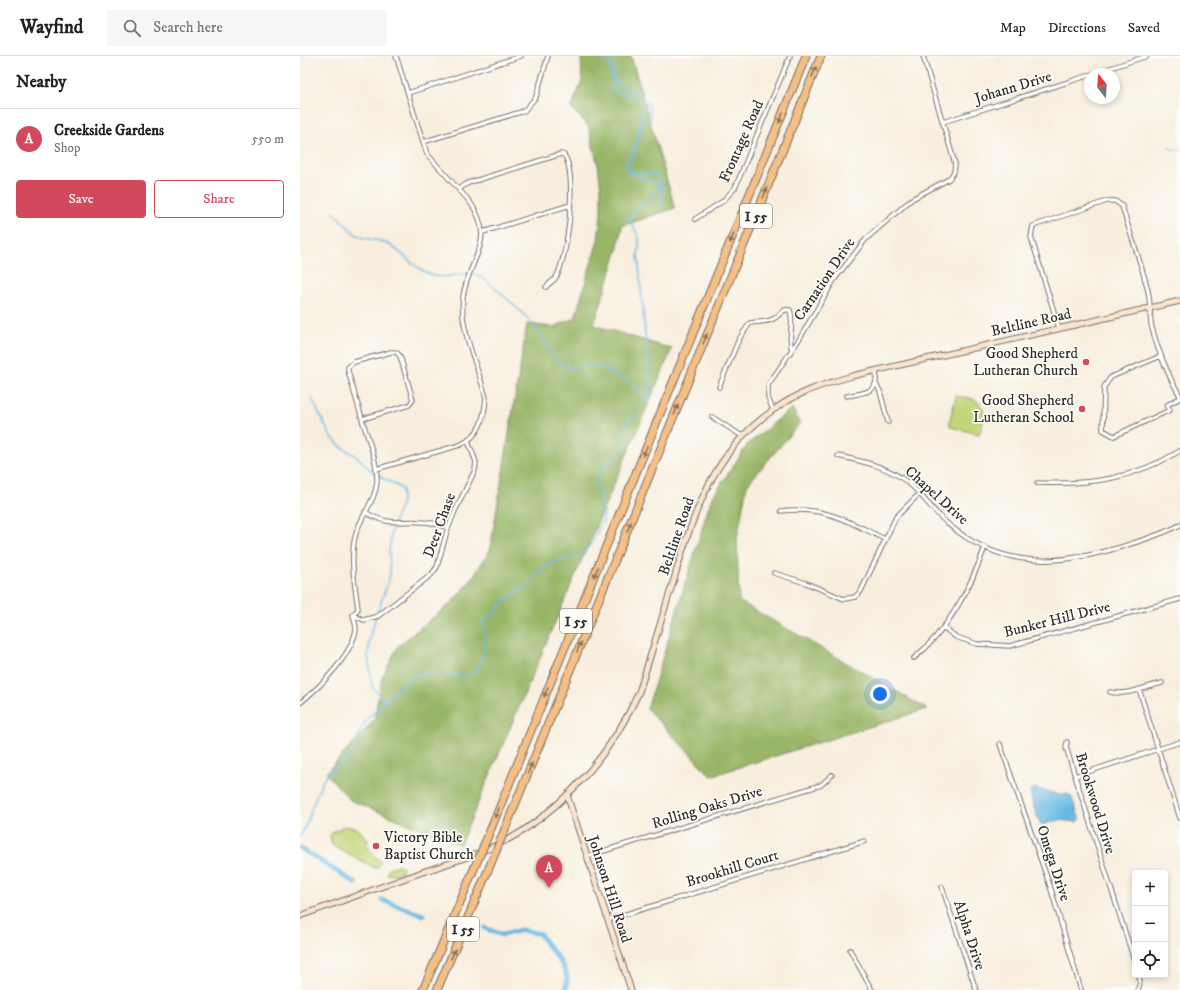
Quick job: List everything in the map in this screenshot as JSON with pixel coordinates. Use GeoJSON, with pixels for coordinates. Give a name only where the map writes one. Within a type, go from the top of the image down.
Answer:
{"type":"FeatureCollection","features":[{"type":"Feature","properties":{"kind":"highway","name":"I 55"},"geometry":{"type":"LineString","coordinates":[[423,990],[492,826],[806,56]]}},
{"type":"Feature","properties":{"kind":"highway","name":"I 55"},"geometry":{"type":"LineString","coordinates":[[437,990],[490,868],[821,56]]}},
{"type":"Feature","properties":{"kind":"main road","name":"Beltline Road"},"geometry":{"type":"LineString","coordinates":[[300,916],[488,849],[532,824],[567,795],[600,758],[619,730],[633,705],[652,652],[699,503],[723,459],[742,436],[773,410],[812,389],[876,370],[1180,300]]}},
{"type":"Feature","properties":{"kind":"main road","name":"Johnson Hill Road"},"geometry":{"type":"LineString","coordinates":[[567,795],[631,990]]}},
{"type":"Feature","properties":{"kind":"street"},"geometry":{"type":"LineString","coordinates":[[376,469],[460,445],[468,441],[481,426],[485,412],[486,398],[462,313],[465,289],[480,249],[483,232],[476,209],[428,154],[396,56]]}},
{"type":"Feature","properties":{"kind":"street"},"geometry":{"type":"LineString","coordinates":[[408,93],[521,56]]}},
{"type":"Feature","properties":{"kind":"street"},"geometry":{"type":"LineString","coordinates":[[423,142],[524,111],[536,97],[547,56]]}},
{"type":"Feature","properties":{"kind":"street","name":"Frontage Road"},"geometry":{"type":"LineString","coordinates":[[695,219],[723,201],[735,188],[790,56]]}},
{"type":"Feature","properties":{"kind":"street","name":"Carnation Drive"},"geometry":{"type":"LineString","coordinates":[[773,410],[768,398],[768,385],[792,350],[834,280],[866,239],[912,199],[952,175],[955,164],[923,56]]}},
{"type":"Feature","properties":{"kind":"street","name":"Johann Drive"},"geometry":{"type":"LineString","coordinates":[[1110,68],[1147,56]]}},
{"type":"Feature","properties":{"kind":"street","name":"Johann Drive"},"geometry":{"type":"LineString","coordinates":[[943,122],[1084,76]]}},
{"type":"Feature","properties":{"kind":"street"},"geometry":{"type":"LineString","coordinates":[[459,189],[468,183],[561,154],[564,155],[568,162],[570,220],[563,255],[555,278],[546,287]]}},
{"type":"Feature","properties":{"kind":"street"},"geometry":{"type":"LineString","coordinates":[[1059,328],[1031,237],[1031,230],[1033,226],[1040,223],[1107,200],[1115,201],[1122,206],[1148,293],[1152,327],[1161,356],[1180,397],[1167,405],[1170,410],[1114,436],[1103,430],[1104,387],[1111,377],[1161,356]]}},
{"type":"Feature","properties":{"kind":"street"},"geometry":{"type":"LineString","coordinates":[[483,232],[570,205]]}},
{"type":"Feature","properties":{"kind":"street"},"geometry":{"type":"LineString","coordinates":[[719,387],[740,339],[750,322],[767,321],[775,318],[784,311],[790,310],[792,322],[790,343],[792,350]]}},
{"type":"Feature","properties":{"kind":"street"},"geometry":{"type":"LineString","coordinates":[[300,704],[326,678],[351,644],[356,628],[353,614],[358,609],[353,563],[354,544],[359,525],[375,492],[376,469],[348,371],[348,367],[354,362],[396,352],[402,359],[414,400],[409,405],[362,419]]}},
{"type":"Feature","properties":{"kind":"street"},"geometry":{"type":"LineString","coordinates":[[876,370],[876,384],[880,391],[888,422]]}},
{"type":"Feature","properties":{"kind":"street"},"geometry":{"type":"LineString","coordinates":[[846,396],[868,392],[876,384]]}},
{"type":"Feature","properties":{"kind":"street"},"geometry":{"type":"LineString","coordinates":[[712,417],[742,436]]}},
{"type":"Feature","properties":{"kind":"street","name":"Deer Chase"},"geometry":{"type":"LineString","coordinates":[[353,614],[364,620],[378,616],[431,575],[439,563],[448,528],[460,499],[475,470],[476,462],[468,441]]}},
{"type":"Feature","properties":{"kind":"street"},"geometry":{"type":"LineString","coordinates":[[1038,483],[1073,484],[1108,480],[1143,469],[1180,451]]}},
{"type":"Feature","properties":{"kind":"street","name":"Chapel Drive"},"geometry":{"type":"LineString","coordinates":[[838,456],[865,462],[885,469],[904,480],[949,524],[985,547],[1001,554],[1027,560],[1068,560],[1095,555],[1143,540],[1180,525]]}},
{"type":"Feature","properties":{"kind":"street"},"geometry":{"type":"LineString","coordinates":[[774,573],[806,583],[839,598],[851,598],[861,591],[896,517],[919,494]]}},
{"type":"Feature","properties":{"kind":"street"},"geometry":{"type":"LineString","coordinates":[[781,511],[806,509],[824,512],[885,539]]}},
{"type":"Feature","properties":{"kind":"street"},"geometry":{"type":"LineString","coordinates":[[365,512],[390,523],[422,522],[448,528]]}},
{"type":"Feature","properties":{"kind":"street"},"geometry":{"type":"LineString","coordinates":[[914,658],[924,650],[942,627],[975,572],[985,547]]}},
{"type":"Feature","properties":{"kind":"street","name":"Bunker Hill Drive"},"geometry":{"type":"LineString","coordinates":[[942,627],[956,637],[977,644],[1010,646],[1180,599]]}},
{"type":"Feature","properties":{"kind":"street"},"geometry":{"type":"LineString","coordinates":[[1110,692],[1118,694],[1162,683]]}},
{"type":"Feature","properties":{"kind":"street"},"geometry":{"type":"LineString","coordinates":[[1139,689],[1180,818]]}},
{"type":"Feature","properties":{"kind":"street","name":"Brookwood Drive"},"geometry":{"type":"LineString","coordinates":[[1066,742],[1066,747],[1075,776],[1132,954]]}},
{"type":"Feature","properties":{"kind":"street"},"geometry":{"type":"LineString","coordinates":[[1075,776],[1180,742]]}},
{"type":"Feature","properties":{"kind":"street","name":"Omega Drive"},"geometry":{"type":"LineString","coordinates":[[1000,744],[1050,886],[1081,990]]}},
{"type":"Feature","properties":{"kind":"street","name":"Rolling Oaks Drive"},"geometry":{"type":"LineString","coordinates":[[586,856],[821,785],[832,775]]}},
{"type":"Feature","properties":{"kind":"street","name":"Brookhill Court"},"geometry":{"type":"LineString","coordinates":[[607,920],[865,841]]}},
{"type":"Feature","properties":{"kind":"street","name":"Alpha Drive"},"geometry":{"type":"LineString","coordinates":[[942,887],[976,990]]}},
{"type":"Feature","properties":{"kind":"street"},"geometry":{"type":"LineString","coordinates":[[850,950],[872,990]]}},
{"type":"Feature","properties":{"kind":"street"},"geometry":{"type":"LineString","coordinates":[[1138,990],[1139,978]]}},
{"type":"Feature","properties":{"kind":"green space"},"geometry":{"type":"Polygon","coordinates":[[[581,56],[631,56],[675,208],[622,226],[617,252],[594,325],[672,349],[460,845],[350,800],[326,773],[374,720],[382,678],[398,646],[451,603],[469,583],[490,550],[527,324],[553,327],[575,318],[598,240],[601,214],[601,189],[598,166],[588,126],[571,108],[582,81],[581,56]]]}},
{"type":"Feature","properties":{"kind":"green space"},"geometry":{"type":"Polygon","coordinates":[[[956,396],[973,399],[982,407],[984,416],[979,434],[951,427],[949,423],[956,396]]]}},
{"type":"Feature","properties":{"kind":"green space"},"geometry":{"type":"Polygon","coordinates":[[[792,408],[800,423],[747,485],[737,539],[739,601],[927,709],[711,776],[647,709],[711,499],[748,444],[792,408]]]}},
{"type":"Feature","properties":{"kind":"green space"},"geometry":{"type":"Polygon","coordinates":[[[344,826],[357,828],[369,841],[366,843],[375,857],[381,861],[378,867],[375,868],[332,845],[330,836],[333,832],[344,826]]]}},
{"type":"Feature","properties":{"kind":"green space"},"geometry":{"type":"Polygon","coordinates":[[[398,865],[403,867],[402,872],[392,875],[387,874],[389,868],[398,865]]]}},
{"type":"Feature","properties":{"kind":"water"},"geometry":{"type":"Polygon","coordinates":[[[1034,788],[1060,795],[1067,794],[1071,796],[1080,820],[1078,822],[1059,820],[1041,825],[1033,805],[1030,791],[1034,788]]]}},
{"type":"Feature","properties":{"kind":"waterway"},"geometry":{"type":"LineString","coordinates":[[596,56],[616,71],[610,89],[649,103],[651,117],[640,128]]}},
{"type":"Feature","properties":{"kind":"waterway"},"geometry":{"type":"LineString","coordinates":[[616,56],[610,68],[612,80],[640,94],[644,106],[639,123],[639,139],[627,161],[627,165],[629,169],[636,173],[651,173],[660,178],[659,185],[656,190],[629,218],[639,238],[638,254],[651,400]]}},
{"type":"Feature","properties":{"kind":"waterway"},"geometry":{"type":"LineString","coordinates":[[637,142],[638,134]]}},
{"type":"Feature","properties":{"kind":"waterway"},"geometry":{"type":"LineString","coordinates":[[636,146],[635,152],[626,171],[663,185],[661,203]]}},
{"type":"Feature","properties":{"kind":"waterway"},"geometry":{"type":"LineString","coordinates":[[1168,148],[1180,150]]}},
{"type":"Feature","properties":{"kind":"waterway"},"geometry":{"type":"LineString","coordinates":[[334,213],[359,236],[388,244],[428,274],[440,277],[467,274],[477,275],[489,283],[533,324],[554,357],[561,364],[569,367],[594,366],[610,371],[632,384],[651,400]]}},
{"type":"Feature","properties":{"kind":"waterway"},"geometry":{"type":"LineString","coordinates":[[312,399],[330,435],[340,446],[356,456],[373,472],[402,489],[402,502],[392,528],[389,551],[390,576],[370,635],[368,656],[372,687],[386,702]]}},
{"type":"Feature","properties":{"kind":"waterway"},"geometry":{"type":"LineString","coordinates":[[300,837],[324,779],[357,750],[357,739],[360,731],[381,705],[401,687],[411,680],[428,672],[465,676],[478,669],[485,645],[483,620],[491,617],[505,599],[525,588],[540,571],[554,562],[583,554],[592,542],[603,521],[604,513],[600,492],[595,484],[596,478],[601,469],[621,453],[625,445],[622,434],[624,428],[639,405],[651,400]]}},
{"type":"Feature","properties":{"kind":"waterway"},"geometry":{"type":"LineString","coordinates":[[300,848],[355,883]]}},
{"type":"Feature","properties":{"kind":"waterway"},"geometry":{"type":"LineString","coordinates":[[382,900],[423,915]]}},
{"type":"Feature","properties":{"kind":"waterway"},"geometry":{"type":"LineString","coordinates":[[485,928],[502,935],[521,930],[540,934],[563,966],[567,979],[566,990]]}},
{"type":"Feature","properties":{"kind":"place","name":"Good Shepherd Lutheran Church"},"geometry":{"type":"Point","coordinates":[1086,362]}},
{"type":"Feature","properties":{"kind":"place","name":"Good Shepherd Lutheran School"},"geometry":{"type":"Point","coordinates":[1082,409]}},
{"type":"Feature","properties":{"kind":"place","name":"Victory Bible Baptist Church"},"geometry":{"type":"Point","coordinates":[376,846]}},
{"type":"Feature","properties":{"kind":"place","name":"Creekside Gardens"},"geometry":{"type":"Point","coordinates":[549,888]}}]}
